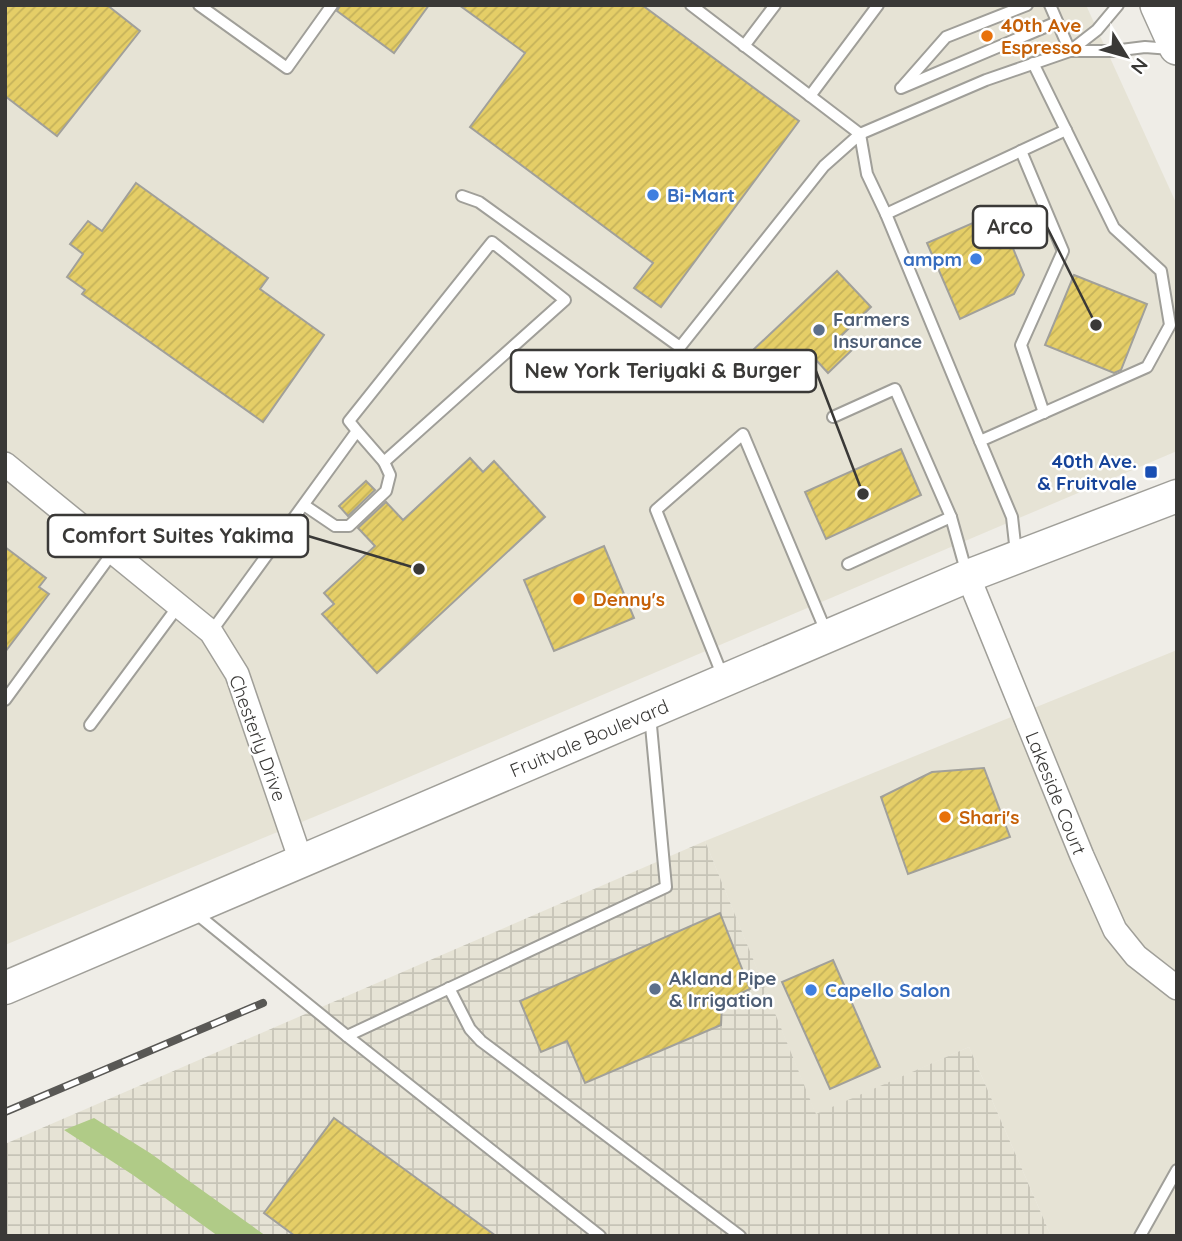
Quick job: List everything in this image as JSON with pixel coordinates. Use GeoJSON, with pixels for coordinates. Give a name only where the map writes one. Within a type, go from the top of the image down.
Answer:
{"type":"FeatureCollection","features":[{"type":"Feature","properties":{"kind":"main road"},"geometry":{"type":"LineString","coordinates":[[1158,5],[1177,48]]}},
{"type":"Feature","properties":{"kind":"main road","name":"Fruitvale Boulevard"},"geometry":{"type":"LineString","coordinates":[[5,988],[968,576],[1177,496]]}},
{"type":"Feature","properties":{"kind":"street","name":"Chesterly Drive"},"geometry":{"type":"LineString","coordinates":[[5,464],[211,632],[237,674],[301,861]]}},
{"type":"Feature","properties":{"kind":"street","name":"Lakeside Court"},"geometry":{"type":"LineString","coordinates":[[968,576],[1115,930],[1136,956],[1177,988]]}},
{"type":"Feature","properties":{"kind":"lane"},"geometry":{"type":"LineString","coordinates":[[199,5],[287,68],[332,5]]}},
{"type":"Feature","properties":{"kind":"lane"},"geometry":{"type":"LineString","coordinates":[[691,5],[860,134],[867,174],[1012,517],[1016,558]]}},
{"type":"Feature","properties":{"kind":"lane"},"geometry":{"type":"LineString","coordinates":[[744,46],[775,5]]}},
{"type":"Feature","properties":{"kind":"lane"},"geometry":{"type":"LineString","coordinates":[[810,96],[878,5]]}},
{"type":"Feature","properties":{"kind":"lane"},"geometry":{"type":"LineString","coordinates":[[1027,5],[946,37],[901,88],[1057,22]]}},
{"type":"Feature","properties":{"kind":"lane"},"geometry":{"type":"LineString","coordinates":[[1050,5],[1070,51]]}},
{"type":"Feature","properties":{"kind":"lane"},"geometry":{"type":"LineString","coordinates":[[1070,51],[1097,30],[1118,5]]}},
{"type":"Feature","properties":{"kind":"lane"},"geometry":{"type":"LineString","coordinates":[[462,196],[479,202],[680,346],[824,166],[860,134],[986,80],[1070,51],[1177,48]]}},
{"type":"Feature","properties":{"kind":"lane"},"geometry":{"type":"LineString","coordinates":[[980,441],[1147,367],[1170,326],[1161,271],[1114,228],[1033,63]]}},
{"type":"Feature","properties":{"kind":"lane"},"geometry":{"type":"LineString","coordinates":[[886,214],[1066,130]]}},
{"type":"Feature","properties":{"kind":"lane"},"geometry":{"type":"LineString","coordinates":[[1021,151],[1063,251],[1021,345],[1044,413]]}},
{"type":"Feature","properties":{"kind":"lane"},"geometry":{"type":"LineString","coordinates":[[304,505],[335,526],[349,526],[386,491],[390,475],[384,462],[349,421],[492,242],[565,300],[384,462]]}},
{"type":"Feature","properties":{"kind":"lane"},"geometry":{"type":"LineString","coordinates":[[833,417],[895,389],[951,517],[968,576]]}},
{"type":"Feature","properties":{"kind":"lane"},"geometry":{"type":"LineString","coordinates":[[211,632],[357,431]]}},
{"type":"Feature","properties":{"kind":"lane"},"geometry":{"type":"LineString","coordinates":[[724,681],[656,510],[743,434],[828,636]]}},
{"type":"Feature","properties":{"kind":"lane"},"geometry":{"type":"LineString","coordinates":[[848,564],[951,517]]}},
{"type":"Feature","properties":{"kind":"lane"},"geometry":{"type":"LineString","coordinates":[[5,700],[113,552]]}},
{"type":"Feature","properties":{"kind":"lane"},"geometry":{"type":"LineString","coordinates":[[90,725],[179,605]]}},
{"type":"Feature","properties":{"kind":"lane"},"geometry":{"type":"LineString","coordinates":[[347,1035],[666,887],[650,712]]}},
{"type":"Feature","properties":{"kind":"lane"},"geometry":{"type":"LineString","coordinates":[[190,909],[600,1236]]}},
{"type":"Feature","properties":{"kind":"lane"},"geometry":{"type":"LineString","coordinates":[[449,988],[470,1029],[481,1041],[740,1236]]}},
{"type":"Feature","properties":{"kind":"lane"},"geometry":{"type":"LineString","coordinates":[[1140,1236],[1177,1170]]}},
{"type":"Feature","properties":{"kind":"shaded area"},"geometry":{"type":"Polygon","coordinates":[[[5,5],[1086,5],[1177,205],[1177,451],[362,797],[5,945],[5,5]]]}},
{"type":"Feature","properties":{"kind":"shaded area"},"geometry":{"type":"Polygon","coordinates":[[[1177,650],[1177,1236],[1051,1236],[969,1047],[816,1115],[705,841],[1177,650]]]}},
{"type":"Feature","properties":{"kind":"shaded area"},"geometry":{"type":"Polygon","coordinates":[[[705,841],[816,1114],[969,1047],[1051,1236],[5,1236],[5,1144],[705,841]]]}},
{"type":"Feature","properties":{"kind":"green space"},"geometry":{"type":"Polygon","coordinates":[[[94,1118],[150,1153],[266,1236],[218,1236],[64,1130],[94,1118]]]}},
{"type":"Feature","properties":{"kind":"building"},"geometry":{"type":"Polygon","coordinates":[[[5,5],[107,5],[140,31],[57,136],[5,96],[5,5]]]}},
{"type":"Feature","properties":{"kind":"building"},"geometry":{"type":"Polygon","coordinates":[[[340,5],[429,5],[394,53],[337,11],[340,5]]]}},
{"type":"Feature","properties":{"kind":"building","name":"Bi-Mart"},"geometry":{"type":"Polygon","coordinates":[[[459,5],[642,5],[799,121],[661,307],[634,288],[653,263],[470,127],[525,53],[459,5]]]}},
{"type":"Feature","properties":{"kind":"building"},"geometry":{"type":"Polygon","coordinates":[[[136,183],[268,278],[260,289],[324,335],[263,422],[82,294],[85,290],[67,277],[83,254],[70,244],[88,221],[102,231],[136,183]]]}},
{"type":"Feature","properties":{"kind":"building","name":"ampm"},"geometry":{"type":"Polygon","coordinates":[[[998,212],[1024,275],[1014,294],[960,319],[927,243],[998,212]]]}},
{"type":"Feature","properties":{"kind":"building"},"geometry":{"type":"Polygon","coordinates":[[[837,271],[871,307],[841,336],[853,349],[828,373],[817,361],[789,388],[753,350],[837,271]]]}},
{"type":"Feature","properties":{"kind":"building"},"geometry":{"type":"Polygon","coordinates":[[[1074,275],[1147,304],[1121,370],[1114,373],[1045,345],[1074,275]]]}},
{"type":"Feature","properties":{"kind":"building"},"geometry":{"type":"Polygon","coordinates":[[[901,449],[921,495],[826,539],[805,492],[901,449]]]}},
{"type":"Feature","properties":{"kind":"building"},"geometry":{"type":"Polygon","coordinates":[[[470,458],[483,472],[494,461],[545,517],[377,673],[322,614],[334,604],[324,593],[375,546],[358,528],[386,502],[403,520],[470,458]]]}},
{"type":"Feature","properties":{"kind":"building"},"geometry":{"type":"Polygon","coordinates":[[[366,481],[375,490],[348,516],[339,506],[366,481]]]}},
{"type":"Feature","properties":{"kind":"building","name":"Denny's"},"geometry":{"type":"Polygon","coordinates":[[[604,546],[634,618],[554,651],[524,580],[604,546]]]}},
{"type":"Feature","properties":{"kind":"building"},"geometry":{"type":"Polygon","coordinates":[[[5,547],[46,578],[39,587],[49,594],[5,652],[5,547]]]}},
{"type":"Feature","properties":{"kind":"building","name":"Shari's"},"geometry":{"type":"Polygon","coordinates":[[[984,768],[1010,837],[908,874],[881,797],[932,772],[984,768]]]}},
{"type":"Feature","properties":{"kind":"building"},"geometry":{"type":"Polygon","coordinates":[[[720,913],[750,989],[722,1002],[721,1025],[585,1083],[567,1041],[541,1052],[520,1001],[720,913]]]}},
{"type":"Feature","properties":{"kind":"building"},"geometry":{"type":"Polygon","coordinates":[[[833,960],[880,1067],[830,1089],[782,982],[833,960]]]}},
{"type":"Feature","properties":{"kind":"building"},"geometry":{"type":"Polygon","coordinates":[[[334,1118],[496,1236],[295,1236],[264,1213],[334,1118]]]}},
{"type":"Feature","properties":{"kind":"railway"},"geometry":{"type":"LineString","coordinates":[[5,1112],[263,1003]]}},
{"type":"Feature","properties":{"kind":"place","name":"40th Ave Espresso"},"geometry":{"type":"Point","coordinates":[987,36]}},
{"type":"Feature","properties":{"kind":"place","name":"Bi-Mart"},"geometry":{"type":"Point","coordinates":[653,195]}},
{"type":"Feature","properties":{"kind":"place","name":"ampm"},"geometry":{"type":"Point","coordinates":[976,259]}},
{"type":"Feature","properties":{"kind":"place","name":"Arco"},"geometry":{"type":"Point","coordinates":[1096,325]}},
{"type":"Feature","properties":{"kind":"place","name":"Farmers Insurance"},"geometry":{"type":"Point","coordinates":[819,330]}},
{"type":"Feature","properties":{"kind":"place","name":"40th Ave. & Fruitvale"},"geometry":{"type":"Point","coordinates":[1151,472]}},
{"type":"Feature","properties":{"kind":"place","name":"New York Teriyaki & Burger"},"geometry":{"type":"Point","coordinates":[863,494]}},
{"type":"Feature","properties":{"kind":"place","name":"Comfort Suites Yakima"},"geometry":{"type":"Point","coordinates":[419,569]}},
{"type":"Feature","properties":{"kind":"place","name":"Denny's"},"geometry":{"type":"Point","coordinates":[579,599]}},
{"type":"Feature","properties":{"kind":"place","name":"Shari's"},"geometry":{"type":"Point","coordinates":[945,817]}},
{"type":"Feature","properties":{"kind":"place","name":"Akland Pipe & Irrigation"},"geometry":{"type":"Point","coordinates":[655,989]}},
{"type":"Feature","properties":{"kind":"place","name":"Capello Salon"},"geometry":{"type":"Point","coordinates":[811,990]}}]}
